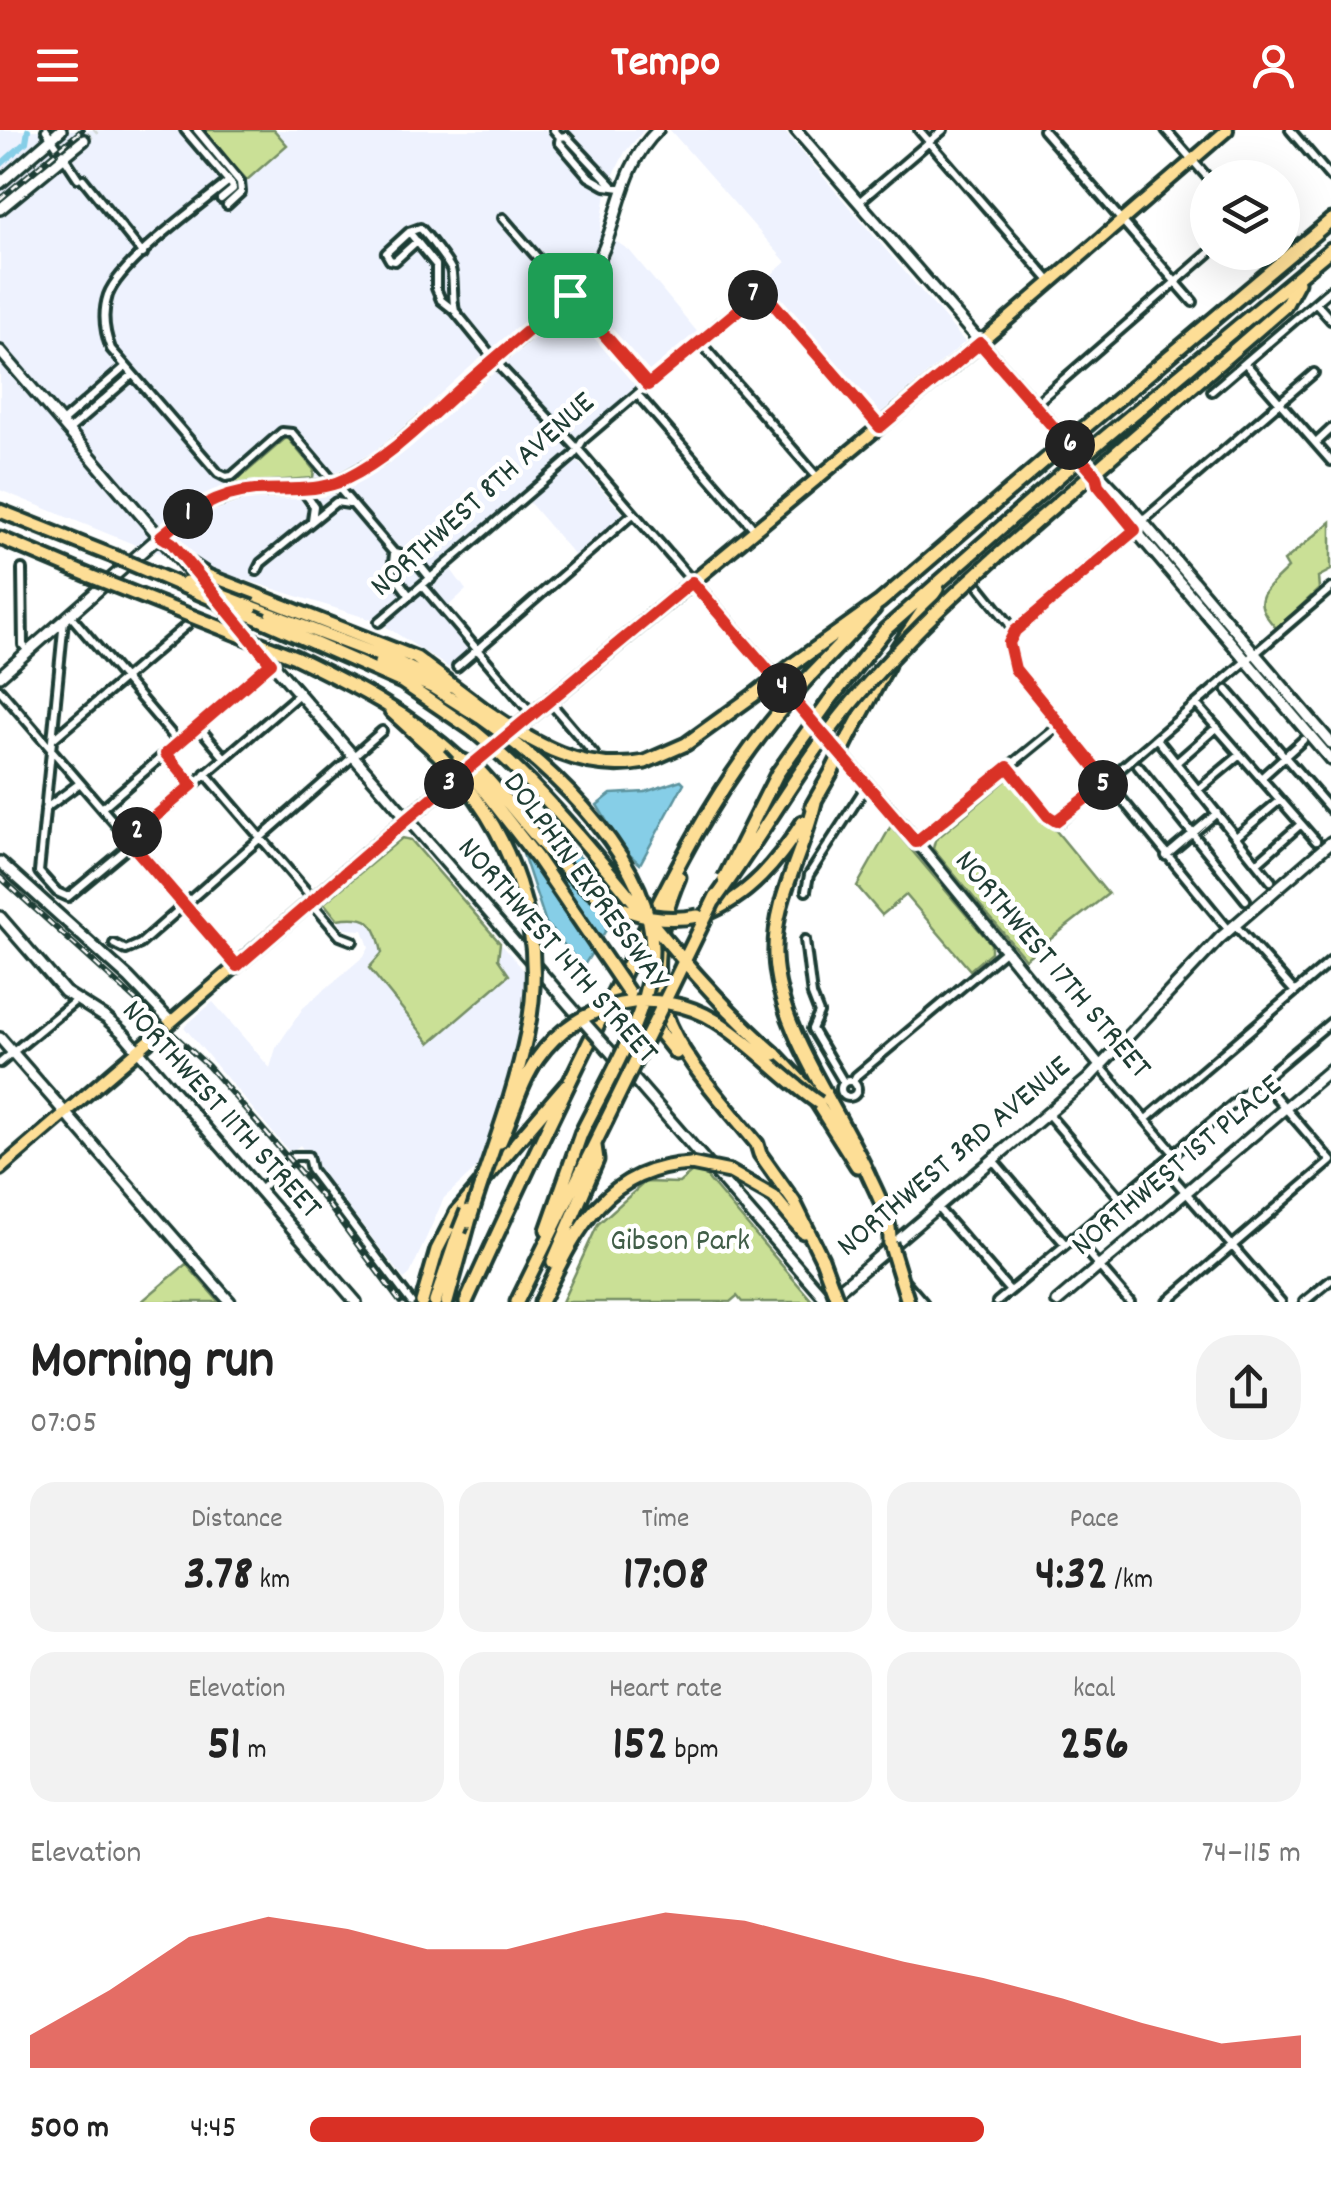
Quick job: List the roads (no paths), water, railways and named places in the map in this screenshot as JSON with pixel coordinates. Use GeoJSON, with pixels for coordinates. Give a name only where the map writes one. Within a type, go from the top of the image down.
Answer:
{"type":"FeatureCollection","features":[{"type":"Feature","properties":{"kind":"highway"},"geometry":{"type":"LineString","coordinates":[[334,649],[346,650],[400,672],[576,760],[610,765],[645,762],[686,744],[880,602],[1331,220]]}},
{"type":"Feature","properties":{"kind":"highway"},"geometry":{"type":"LineString","coordinates":[[518,1302],[777,774],[828,700],[886,629],[1064,472],[1331,250]]}},
{"type":"Feature","properties":{"kind":"highway"},"geometry":{"type":"LineString","coordinates":[[714,901],[820,744],[889,659],[949,599],[1285,306],[1302,275]]}},
{"type":"Feature","properties":{"kind":"highway","name":"DOLPHIN EXPRESSWAY"},"geometry":{"type":"LineString","coordinates":[[0,509],[334,649],[425,695],[526,777],[696,975],[818,1103]]}},
{"type":"Feature","properties":{"kind":"highway"},"geometry":{"type":"LineString","coordinates":[[0,538],[295,656],[385,704],[401,724],[442,751],[503,842],[522,890],[532,943],[527,1034],[482,1175],[437,1296]]}},
{"type":"Feature","properties":{"kind":"highway"},"geometry":{"type":"LineString","coordinates":[[191,565],[208,576],[416,658],[538,762],[586,812],[625,866],[648,915],[652,950],[646,992],[582,1134],[548,1221],[544,1244]]}},
{"type":"Feature","properties":{"kind":"highway"},"geometry":{"type":"LineString","coordinates":[[459,759],[475,766],[489,780],[598,898],[627,912],[659,919],[698,916],[730,902],[760,878],[787,846],[913,621],[956,567]]}},
{"type":"Feature","properties":{"kind":"highway"},"geometry":{"type":"LineString","coordinates":[[154,572],[397,662],[482,714]]}},
{"type":"Feature","properties":{"kind":"highway"},"geometry":{"type":"LineString","coordinates":[[466,1302],[569,1082],[686,849],[733,772],[776,716],[880,602]]}},
{"type":"Feature","properties":{"kind":"highway","name":"DOLPHIN EXPRESSWAY"},"geometry":{"type":"LineString","coordinates":[[442,751],[459,759],[538,858],[630,993],[760,1154]]}},
{"type":"Feature","properties":{"kind":"highway"},"geometry":{"type":"LineString","coordinates":[[814,802],[781,897],[775,931],[776,968],[790,1022],[856,1146],[890,1228],[885,1248]]}},
{"type":"Feature","properties":{"kind":"highway"},"geometry":{"type":"LineString","coordinates":[[686,849],[686,863],[668,905],[660,941],[657,976],[662,1010],[678,1044],[757,1144],[788,1192],[822,1259],[838,1302]]}},
{"type":"Feature","properties":{"kind":"highway"},"geometry":{"type":"LineString","coordinates":[[482,1175],[529,1073],[546,1048],[582,1017],[631,1001],[676,1004],[713,1019],[818,1103],[855,1161],[908,1302]]}},
{"type":"Feature","properties":{"kind":"highway"},"geometry":{"type":"LineString","coordinates":[[422,1302],[436,1250],[456,1214],[527,1134],[558,1090],[569,1082]]}},
{"type":"Feature","properties":{"kind":"highway"},"geometry":{"type":"LineString","coordinates":[[537,1302],[590,1179],[597,1160],[596,1144]]}},
{"type":"Feature","properties":{"kind":"highway"},"geometry":{"type":"LineString","coordinates":[[537,1302],[573,1238],[606,1197],[649,1171],[691,1164],[730,1172],[774,1197],[810,1238]]}},
{"type":"Feature","properties":{"kind":"highway"},"geometry":{"type":"LineString","coordinates":[[447,1302],[464,1227]]}},
{"type":"Feature","properties":{"kind":"main road"},"geometry":{"type":"LineString","coordinates":[[1192,160],[1227,130]]}},
{"type":"Feature","properties":{"kind":"main road"},"geometry":{"type":"LineString","coordinates":[[0,1169],[406,819],[880,427],[1190,162]]}},
{"type":"Feature","properties":{"kind":"street"},"geometry":{"type":"LineString","coordinates":[[0,182],[49,134],[61,130]]}},
{"type":"Feature","properties":{"kind":"street"},"geometry":{"type":"LineString","coordinates":[[184,130],[229,181],[233,189],[224,202],[241,192],[240,182],[197,130]]}},
{"type":"Feature","properties":{"kind":"street"},"geometry":{"type":"LineString","coordinates":[[0,676],[201,506],[244,491],[335,484],[381,458],[570,295],[597,267],[610,238],[617,187],[636,154],[658,130]]}},
{"type":"Feature","properties":{"kind":"street"},"geometry":{"type":"LineString","coordinates":[[796,130],[1096,476],[1098,485],[1139,527],[1251,659],[1331,760]]}},
{"type":"Feature","properties":{"kind":"street"},"geometry":{"type":"LineString","coordinates":[[919,130],[1051,282]]}},
{"type":"Feature","properties":{"kind":"street"},"geometry":{"type":"LineString","coordinates":[[858,202],[943,130]]}},
{"type":"Feature","properties":{"kind":"street"},"geometry":{"type":"LineString","coordinates":[[1043,130],[1193,302]]}},
{"type":"Feature","properties":{"kind":"street"},"geometry":{"type":"LineString","coordinates":[[1166,130],[1192,160]]}},
{"type":"Feature","properties":{"kind":"street"},"geometry":{"type":"LineString","coordinates":[[1290,130],[1331,178]]}},
{"type":"Feature","properties":{"kind":"street"},"geometry":{"type":"LineString","coordinates":[[557,133],[559,142],[589,177],[605,186],[617,187]]}},
{"type":"Feature","properties":{"kind":"street"},"geometry":{"type":"LineString","coordinates":[[49,134],[143,254]]}},
{"type":"Feature","properties":{"kind":"street"},"geometry":{"type":"LineString","coordinates":[[0,209],[84,140]]}},
{"type":"Feature","properties":{"kind":"street"},"geometry":{"type":"LineString","coordinates":[[229,181],[116,281],[105,306],[106,337],[113,352],[215,471],[226,478],[282,432],[290,432],[394,553],[414,558],[430,579]]}},
{"type":"Feature","properties":{"kind":"street"},"geometry":{"type":"LineString","coordinates":[[503,218],[648,385]]}},
{"type":"Feature","properties":{"kind":"street"},"geometry":{"type":"LineString","coordinates":[[417,241],[395,261],[386,252],[417,228],[426,234],[451,270],[455,311]]}},
{"type":"Feature","properties":{"kind":"street","name":"NORTHWEST 17TH STREET"},"geometry":{"type":"LineString","coordinates":[[409,232],[436,265],[437,294],[449,310],[455,311],[634,514],[916,842],[1174,1152]]}},
{"type":"Feature","properties":{"kind":"street"},"geometry":{"type":"LineString","coordinates":[[1034,405],[1190,270]]}},
{"type":"Feature","properties":{"kind":"street"},"geometry":{"type":"LineString","coordinates":[[436,278],[442,272],[452,277]]}},
{"type":"Feature","properties":{"kind":"street"},"geometry":{"type":"LineString","coordinates":[[1212,392],[1331,289]]}},
{"type":"Feature","properties":{"kind":"street","name":"NORTHWEST 8TH AVENUE"},"geometry":{"type":"LineString","coordinates":[[379,622],[574,454],[582,440],[760,292],[880,427]]}},
{"type":"Feature","properties":{"kind":"street"},"geometry":{"type":"LineString","coordinates":[[1316,303],[1331,320]]}},
{"type":"Feature","properties":{"kind":"street"},"geometry":{"type":"LineString","coordinates":[[699,341],[818,478]]}},
{"type":"Feature","properties":{"kind":"street","name":"NORTHWEST 14TH STREET"},"geometry":{"type":"LineString","coordinates":[[0,351],[161,536],[196,584],[208,588]]}},
{"type":"Feature","properties":{"kind":"street"},"geometry":{"type":"LineString","coordinates":[[1246,364],[1331,461]]}},
{"type":"Feature","properties":{"kind":"street"},"geometry":{"type":"LineString","coordinates":[[66,426],[125,367]]}},
{"type":"Feature","properties":{"kind":"street"},"geometry":{"type":"LineString","coordinates":[[1295,992],[1166,856],[1015,669],[1009,643],[1015,631],[1314,374]]}},
{"type":"Feature","properties":{"kind":"street"},"geometry":{"type":"LineString","coordinates":[[66,426],[132,375]]}},
{"type":"Feature","properties":{"kind":"street"},"geometry":{"type":"LineString","coordinates":[[637,394],[756,530]]}},
{"type":"Feature","properties":{"kind":"street"},"geometry":{"type":"LineString","coordinates":[[1316,443],[1331,429]]}},
{"type":"Feature","properties":{"kind":"street"},"geometry":{"type":"LineString","coordinates":[[302,489],[314,506],[312,522]]}},
{"type":"Feature","properties":{"kind":"street"},"geometry":{"type":"LineString","coordinates":[[257,570],[336,502],[352,505]]}},
{"type":"Feature","properties":{"kind":"street"},"geometry":{"type":"LineString","coordinates":[[456,666],[634,514]]}},
{"type":"Feature","properties":{"kind":"street","name":"NORTHWEST 14TH STREET"},"geometry":{"type":"LineString","coordinates":[[161,536],[172,543],[271,663],[826,1302]]}},
{"type":"Feature","properties":{"kind":"street"},"geometry":{"type":"LineString","coordinates":[[394,553],[392,572],[410,596]]}},
{"type":"Feature","properties":{"kind":"street"},"geometry":{"type":"LineString","coordinates":[[22,569],[23,645],[28,651]]}},
{"type":"Feature","properties":{"kind":"street"},"geometry":{"type":"LineString","coordinates":[[422,586],[532,715]]}},
{"type":"Feature","properties":{"kind":"street"},"geometry":{"type":"LineString","coordinates":[[979,586],[1015,631]]}},
{"type":"Feature","properties":{"kind":"street"},"geometry":{"type":"LineString","coordinates":[[1008,767],[1056,821],[1107,782],[1331,588]]}},
{"type":"Feature","properties":{"kind":"street"},"geometry":{"type":"LineString","coordinates":[[67,617],[179,743]]}},
{"type":"Feature","properties":{"kind":"street"},"geometry":{"type":"LineString","coordinates":[[67,617],[39,872],[64,897],[81,889],[205,773],[299,694]]}},
{"type":"Feature","properties":{"kind":"street"},"geometry":{"type":"LineString","coordinates":[[52,740],[187,625]]}},
{"type":"Feature","properties":{"kind":"street"},"geometry":{"type":"LineString","coordinates":[[1251,659],[1331,744]]}},
{"type":"Feature","properties":{"kind":"street"},"geometry":{"type":"LineString","coordinates":[[102,808],[271,663]]}},
{"type":"Feature","properties":{"kind":"street"},"geometry":{"type":"LineString","coordinates":[[0,690],[237,966]]}},
{"type":"Feature","properties":{"kind":"street"},"geometry":{"type":"LineString","coordinates":[[1228,690],[1331,810]]}},
{"type":"Feature","properties":{"kind":"street"},"geometry":{"type":"LineString","coordinates":[[549,701],[594,754]]}},
{"type":"Feature","properties":{"kind":"street"},"geometry":{"type":"LineString","coordinates":[[1197,704],[1316,842]]}},
{"type":"Feature","properties":{"kind":"street"},"geometry":{"type":"LineString","coordinates":[[916,842],[1060,724]]}},
{"type":"Feature","properties":{"kind":"street"},"geometry":{"type":"LineString","coordinates":[[198,726],[224,757]]}},
{"type":"Feature","properties":{"kind":"street"},"geometry":{"type":"LineString","coordinates":[[1176,762],[1217,728]]}},
{"type":"Feature","properties":{"kind":"street"},"geometry":{"type":"LineString","coordinates":[[114,944],[126,950],[136,946],[382,731]]}},
{"type":"Feature","properties":{"kind":"street"},"geometry":{"type":"LineString","coordinates":[[1157,739],[1271,881]]}},
{"type":"Feature","properties":{"kind":"street"},"geometry":{"type":"LineString","coordinates":[[1261,778],[1303,740]]}},
{"type":"Feature","properties":{"kind":"street"},"geometry":{"type":"LineString","coordinates":[[166,754],[192,785]]}},
{"type":"Feature","properties":{"kind":"street"},"geometry":{"type":"LineString","coordinates":[[1198,790],[1240,754]]}},
{"type":"Feature","properties":{"kind":"street"},"geometry":{"type":"LineString","coordinates":[[1138,766],[1246,900]]}},
{"type":"Feature","properties":{"kind":"street"},"geometry":{"type":"LineString","coordinates":[[205,773],[340,936],[353,941]]}},
{"type":"Feature","properties":{"kind":"street"},"geometry":{"type":"LineString","coordinates":[[44,810],[80,783]]}},
{"type":"Feature","properties":{"kind":"street"},"geometry":{"type":"LineString","coordinates":[[806,891],[809,875],[867,785]]}},
{"type":"Feature","properties":{"kind":"street"},"geometry":{"type":"LineString","coordinates":[[1236,836],[1280,800]]}},
{"type":"Feature","properties":{"kind":"street"},"geometry":{"type":"LineString","coordinates":[[1166,856],[1217,812]]}},
{"type":"Feature","properties":{"kind":"street"},"geometry":{"type":"LineString","coordinates":[[1257,863],[1301,824]]}},
{"type":"Feature","properties":{"kind":"street","name":"NORTHWEST 3RD AVENUE"},"geometry":{"type":"LineString","coordinates":[[826,1302],[1102,1067],[1232,928],[1331,842]]}},
{"type":"Feature","properties":{"kind":"street"},"geometry":{"type":"LineString","coordinates":[[0,862],[129,978],[171,1022]]}},
{"type":"Feature","properties":{"kind":"street","name":"NORTHWEST 11TH STREET"},"geometry":{"type":"LineString","coordinates":[[0,917],[57,984],[111,1021],[138,1050],[356,1302]]}},
{"type":"Feature","properties":{"kind":"street"},"geometry":{"type":"LineString","coordinates":[[804,940],[812,995],[819,1013],[812,1030],[848,1083],[1006,950]]}},
{"type":"Feature","properties":{"kind":"street"},"geometry":{"type":"LineString","coordinates":[[1146,1119],[1331,961]]}},
{"type":"Feature","properties":{"kind":"street"},"geometry":{"type":"LineString","coordinates":[[0,1064],[76,1000]]}},
{"type":"Feature","properties":{"kind":"street"},"geometry":{"type":"LineString","coordinates":[[997,1302],[1331,1022]]}},
{"type":"Feature","properties":{"kind":"street"},"geometry":{"type":"LineString","coordinates":[[0,1038],[230,1302]]}},
{"type":"Feature","properties":{"kind":"street","name":"NORTHWEST 1ST PLACE"},"geometry":{"type":"LineString","coordinates":[[1058,1302],[1331,1070]]}},
{"type":"Feature","properties":{"kind":"street"},"geometry":{"type":"LineString","coordinates":[[1167,1302],[1331,1161],[1262,1081]]}},
{"type":"Feature","properties":{"kind":"street"},"geometry":{"type":"LineString","coordinates":[[1047,1113],[1120,1198]]}},
{"type":"Feature","properties":{"kind":"street"},"geometry":{"type":"LineString","coordinates":[[260,1190],[291,1162],[308,1159],[311,1170],[411,1302]]}},
{"type":"Feature","properties":{"kind":"street"},"geometry":{"type":"LineString","coordinates":[[992,1159],[1065,1244]]}},
{"type":"Feature","properties":{"kind":"street"},"geometry":{"type":"LineString","coordinates":[[1161,1164],[1281,1302]]}},
{"type":"Feature","properties":{"kind":"street"},"geometry":{"type":"LineString","coordinates":[[936,1206],[1010,1292]]}},
{"type":"Feature","properties":{"kind":"street"},"geometry":{"type":"LineString","coordinates":[[1074,1237],[1130,1302]]}},
{"type":"Feature","properties":{"kind":"street"},"geometry":{"type":"LineString","coordinates":[[885,1248],[922,1302]]}},
{"type":"Feature","properties":{"kind":"street"},"geometry":{"type":"LineString","coordinates":[[1304,1302],[1331,1280]]}},
{"type":"Feature","properties":{"kind":"water"},"geometry":{"type":"Polygon","coordinates":[[[681,780],[684,783],[640,864],[624,850],[597,805],[611,794],[645,792],[681,780]]]}},
{"type":"Feature","properties":{"kind":"water"},"geometry":{"type":"Polygon","coordinates":[[[553,829],[623,903],[583,967],[546,923],[523,854],[553,829]]]}},
{"type":"Feature","properties":{"kind":"waterway"},"geometry":{"type":"LineString","coordinates":[[0,165],[26,142],[28,130]]}},
{"type":"Feature","properties":{"kind":"tunnel"},"geometry":{"type":"LineString","coordinates":[[84,140],[96,130]]}},
{"type":"Feature","properties":{"kind":"railway"},"geometry":{"type":"LineString","coordinates":[[0,199],[82,130]]}},
{"type":"Feature","properties":{"kind":"railway"},"geometry":{"type":"LineString","coordinates":[[0,877],[208,1066],[326,1202],[400,1302]]}},
{"type":"Feature","properties":{"kind":"park label","name":"Gibson Park"},"geometry":{"type":"Point","coordinates":[680,1243]}}]}
